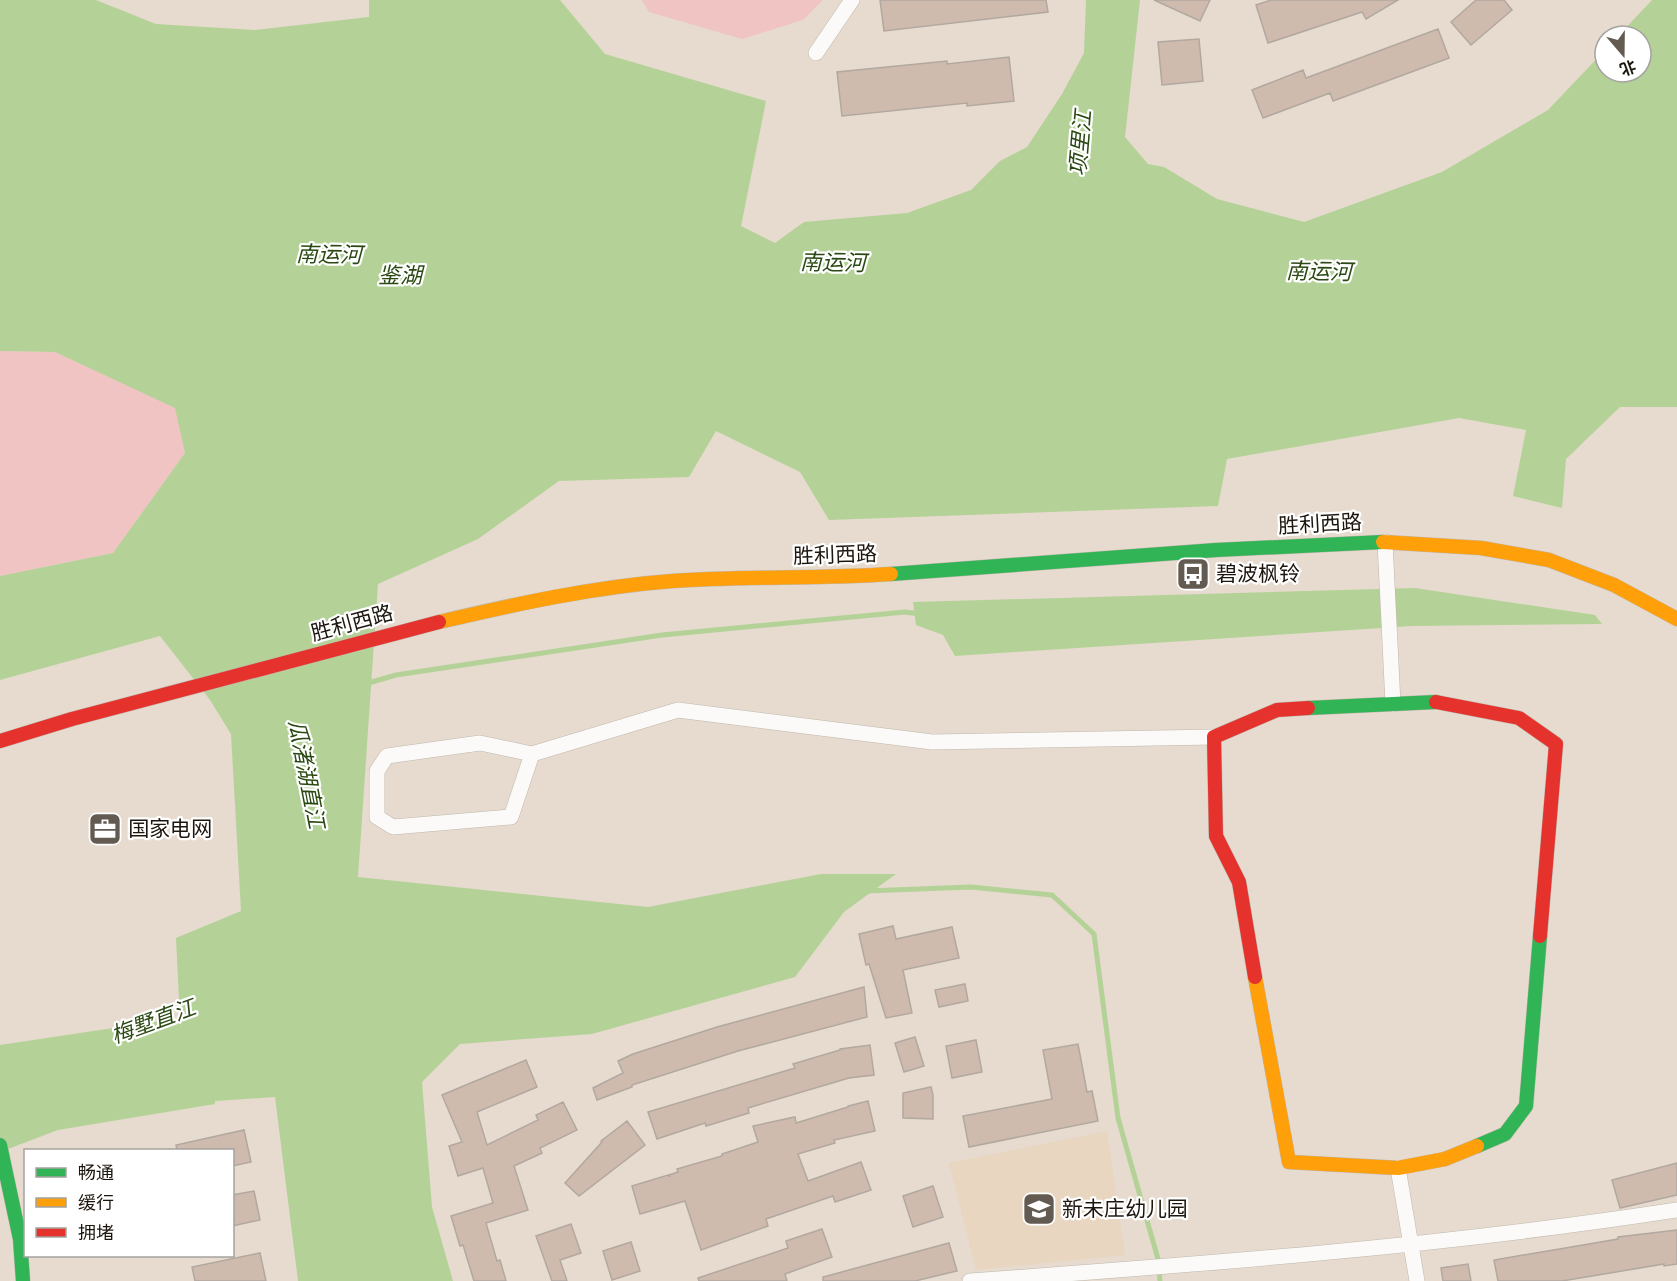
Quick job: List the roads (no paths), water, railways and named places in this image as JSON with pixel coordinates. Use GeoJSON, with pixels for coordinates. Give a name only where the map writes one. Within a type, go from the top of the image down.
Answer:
{"type":"FeatureCollection","features":[{"type":"Feature","properties":{"kind":"street"},"geometry":{"type":"LineString","coordinates":[[816,53],[852,0]]}},
{"type":"Feature","properties":{"kind":"street"},"geometry":{"type":"LineString","coordinates":[[1386,543],[1394,704]]}},
{"type":"Feature","properties":{"kind":"street","name":"胜利西路"},"geometry":{"type":"LineString","coordinates":[[0,741],[72,719],[416,627],[549,597],[673,581],[858,576],[1216,550],[1386,543],[1481,548],[1548,560],[1614,585],[1677,619]]}},
{"type":"Feature","properties":{"kind":"street"},"geometry":{"type":"LineString","coordinates":[[532,754],[511,817],[393,827],[377,817],[377,771],[387,756],[480,743],[532,754],[678,710],[933,742],[1214,737],[1277,710],[1436,702],[1519,718],[1556,744],[1526,1106],[1505,1134],[1445,1160],[1398,1168],[1289,1162],[1239,882],[1216,836],[1214,737]]}},
{"type":"Feature","properties":{"kind":"street"},"geometry":{"type":"LineString","coordinates":[[0,1145],[20,1239],[23,1281]]}},
{"type":"Feature","properties":{"kind":"street"},"geometry":{"type":"LineString","coordinates":[[1398,1168],[1417,1281]]}},
{"type":"Feature","properties":{"kind":"street"},"geometry":{"type":"LineString","coordinates":[[970,1281],[1136,1269],[1412,1243],[1566,1227],[1677,1210]]}},
{"type":"Feature","properties":{"kind":"water","name":"鉴湖"},"geometry":{"type":"Polygon","coordinates":[[[0,0],[96,0],[156,24],[255,30],[369,17],[369,0],[560,0],[605,54],[766,101],[741,226],[775,243],[804,222],[907,213],[971,190],[1000,161],[1027,147],[1062,94],[1084,53],[1086,0],[1140,0],[1125,137],[1148,164],[1164,167],[1217,199],[1304,222],[1442,172],[1548,110],[1593,63],[1593,84],[1653,84],[1653,24],[1629,24],[1652,0],[1677,0],[1677,407],[1620,407],[1566,459],[1562,508],[1513,496],[1526,430],[1459,418],[1227,459],[1218,506],[829,520],[800,472],[716,431],[689,477],[559,481],[478,539],[378,584],[358,877],[648,907],[821,874],[896,874],[844,912],[795,977],[592,1034],[460,1044],[422,1082],[432,1207],[453,1281],[298,1281],[275,1097],[215,1101],[215,1104],[58,1130],[0,1152],[0,1045],[180,1018],[176,938],[241,911],[231,734],[210,700],[160,636],[0,680],[0,576],[113,553],[185,453],[175,408],[55,352],[0,351],[0,0]]]}},
{"type":"Feature","properties":{"kind":"water"},"geometry":{"type":"Polygon","coordinates":[[[1415,588],[1595,615],[1602,624],[1412,626],[955,656],[943,635],[916,625],[913,602],[1415,588]]]}},
{"type":"Feature","properties":{"kind":"waterway"},"geometry":{"type":"LineString","coordinates":[[365,684],[396,675],[662,635],[905,612],[920,614]]}},
{"type":"Feature","properties":{"kind":"waterway"},"geometry":{"type":"LineString","coordinates":[[866,891],[971,887],[1052,895],[1094,934],[1118,1118],[1158,1259],[1160,1281]]}},
{"type":"Feature","properties":{"kind":"place","name":"碧波枫铃"},"geometry":{"type":"Point","coordinates":[1193,574]}},
{"type":"Feature","properties":{"kind":"place","name":"国家电网"},"geometry":{"type":"Point","coordinates":[105,829]}},
{"type":"Feature","properties":{"kind":"place","name":"新未庄幼儿园"},"geometry":{"type":"Point","coordinates":[1039,1209]}},
{"type":"Feature","properties":{"kind":"water label","name":"项里江"},"geometry":{"type":"Point","coordinates":[1080,143]}},
{"type":"Feature","properties":{"kind":"water label","name":"南运河"},"geometry":{"type":"Point","coordinates":[329,254]}},
{"type":"Feature","properties":{"kind":"water label","name":"南运河"},"geometry":{"type":"Point","coordinates":[833,262]}},
{"type":"Feature","properties":{"kind":"water label","name":"南运河"},"geometry":{"type":"Point","coordinates":[1319,271]}},
{"type":"Feature","properties":{"kind":"water label","name":"瓜渚湖直江"},"geometry":{"type":"Point","coordinates":[307,774]}},
{"type":"Feature","properties":{"kind":"water label","name":"梅墅直江"},"geometry":{"type":"Point","coordinates":[153,1021]}}]}
